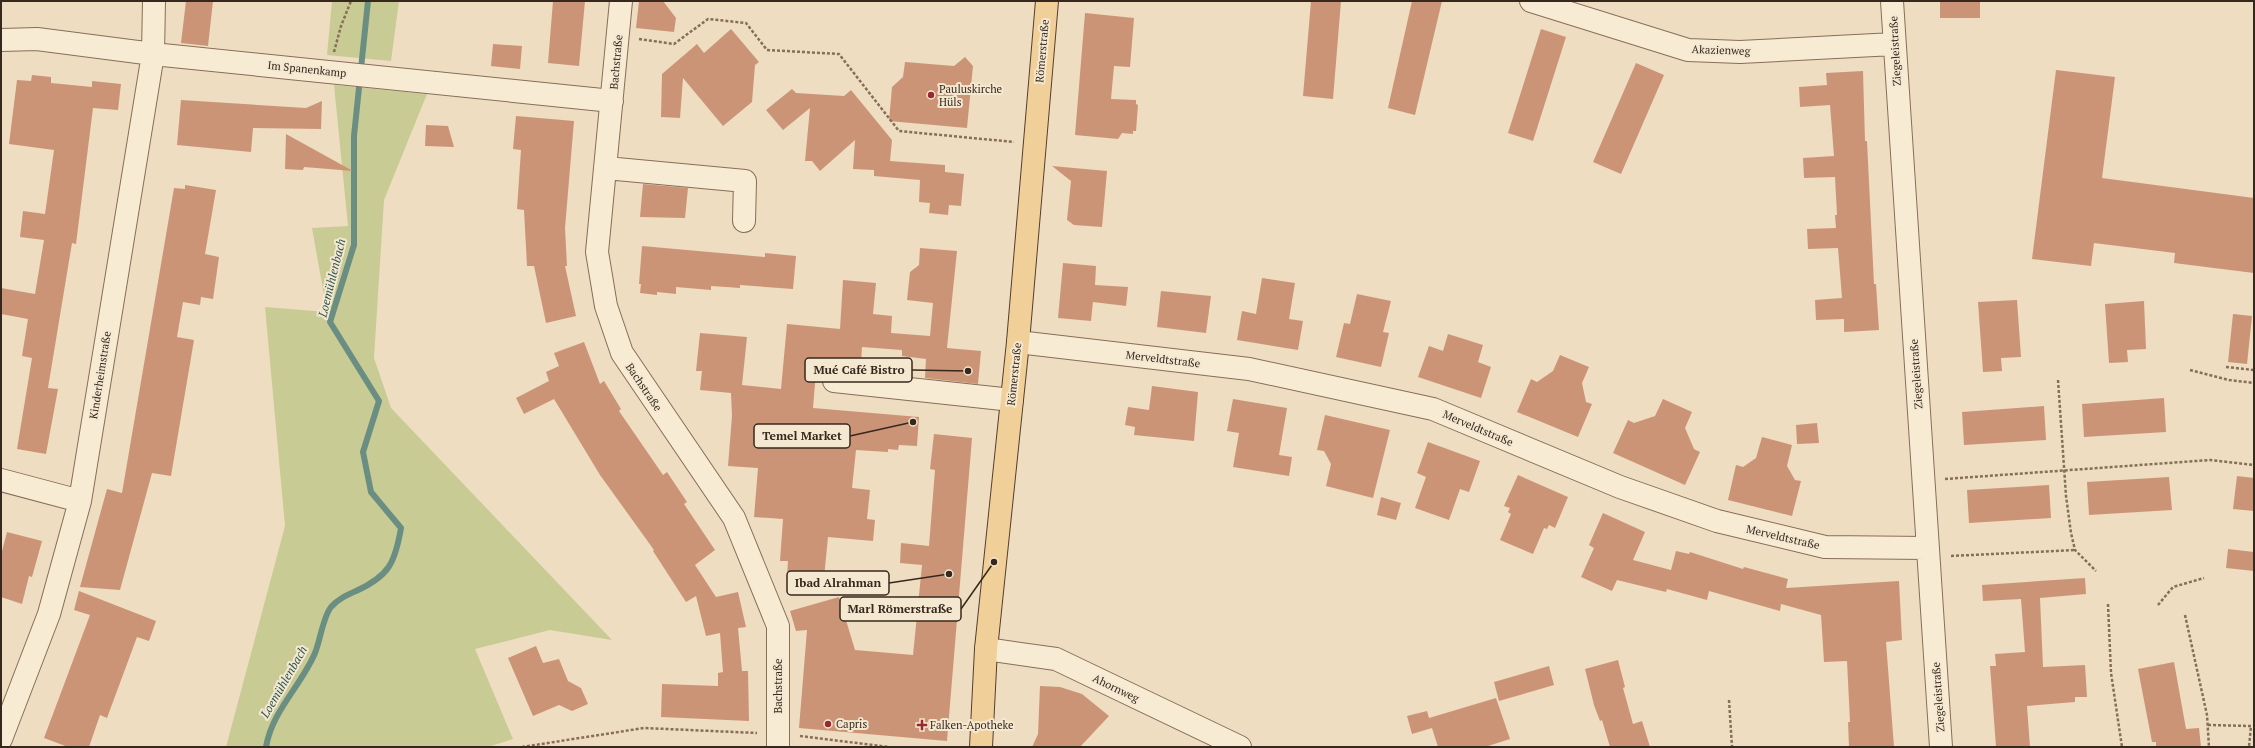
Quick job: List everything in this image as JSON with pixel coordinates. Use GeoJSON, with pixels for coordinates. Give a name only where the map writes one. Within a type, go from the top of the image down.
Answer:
{"type":"FeatureCollection","features":[{"type":"Feature","properties":{"kind":"main road","name":"Römerstraße"},"geometry":{"type":"LineString","coordinates":[[981,747],[986,649],[1018,342],[1047,1]]}},
{"type":"Feature","properties":{"kind":"street","name":"Kinderheimstraße"},"geometry":{"type":"LineString","coordinates":[[1,739],[50,614],[80,501],[153,54],[154,1]]}},
{"type":"Feature","properties":{"kind":"street","name":"Bachstraße"},"geometry":{"type":"LineString","coordinates":[[621,1],[597,252],[606,306],[622,353],[734,518],[778,626],[779,740]]}},
{"type":"Feature","properties":{"kind":"street","name":"Akazienweg"},"geometry":{"type":"LineString","coordinates":[[1531,1],[1688,50],[1740,52],[1894,44]]}},
{"type":"Feature","properties":{"kind":"street","name":"Ziegeleistraße"},"geometry":{"type":"LineString","coordinates":[[1892,1],[1941,747]]}},
{"type":"Feature","properties":{"kind":"street","name":"Im Spanenkamp"},"geometry":{"type":"LineString","coordinates":[[1,40],[37,39],[153,54],[612,100]]}},
{"type":"Feature","properties":{"kind":"street"},"geometry":{"type":"LineString","coordinates":[[606,168],[745,181],[744,221]]}},
{"type":"Feature","properties":{"kind":"street","name":"Merveldtstraße"},"geometry":{"type":"LineString","coordinates":[[1018,342],[1249,369],[1433,409],[1620,487],[1717,521],[1825,547],[1928,553]]}},
{"type":"Feature","properties":{"kind":"street"},"geometry":{"type":"LineString","coordinates":[[834,381],[1012,400]]}},
{"type":"Feature","properties":{"kind":"street"},"geometry":{"type":"LineString","coordinates":[[1,480],[80,501]]}},
{"type":"Feature","properties":{"kind":"street","name":"Ahornweg"},"geometry":{"type":"LineString","coordinates":[[986,649],[1056,659],[1240,747]]}},
{"type":"Feature","properties":{"kind":"path"},"geometry":{"type":"LineString","coordinates":[[327,71],[340,26],[351,1]]}},
{"type":"Feature","properties":{"kind":"path"},"geometry":{"type":"LineString","coordinates":[[618,36],[674,44],[708,19],[746,23],[767,50],[839,54],[899,131],[1034,144]]}},
{"type":"Feature","properties":{"kind":"path"},"geometry":{"type":"LineString","coordinates":[[2226,367],[2254,370]]}},
{"type":"Feature","properties":{"kind":"path"},"geometry":{"type":"LineString","coordinates":[[2190,370],[2228,380],[2254,383]]}},
{"type":"Feature","properties":{"kind":"path"},"geometry":{"type":"LineString","coordinates":[[2058,380],[2066,496],[2075,550],[2096,571]]}},
{"type":"Feature","properties":{"kind":"path"},"geometry":{"type":"LineString","coordinates":[[1923,481],[2210,460],[2254,465]]}},
{"type":"Feature","properties":{"kind":"path"},"geometry":{"type":"LineString","coordinates":[[1928,553],[2075,550]]}},
{"type":"Feature","properties":{"kind":"path"},"geometry":{"type":"LineString","coordinates":[[2158,605],[2173,587],[2204,578]]}},
{"type":"Feature","properties":{"kind":"path"},"geometry":{"type":"LineString","coordinates":[[2108,604],[2111,674],[2122,747]]}},
{"type":"Feature","properties":{"kind":"path"},"geometry":{"type":"LineString","coordinates":[[2185,615],[2208,725],[2209,747]]}},
{"type":"Feature","properties":{"kind":"path"},"geometry":{"type":"LineString","coordinates":[[1729,700],[1732,747]]}},
{"type":"Feature","properties":{"kind":"path"},"geometry":{"type":"LineString","coordinates":[[2208,725],[2251,726],[2249,747]]}},
{"type":"Feature","properties":{"kind":"path"},"geometry":{"type":"LineString","coordinates":[[522,747],[644,728],[779,740],[889,747]]}},
{"type":"Feature","properties":{"kind":"green space"},"geometry":{"type":"Polygon","coordinates":[[[332,1],[399,1],[391,61],[327,55],[332,1]]]}},
{"type":"Feature","properties":{"kind":"green space"},"geometry":{"type":"Polygon","coordinates":[[[334,85],[427,94],[384,200],[374,358],[391,408],[612,640],[550,630],[475,649],[513,739],[488,747],[226,747],[285,526],[265,307],[327,312],[312,228],[348,226],[334,85]]]}},
{"type":"Feature","properties":{"kind":"building"},"geometry":{"type":"Polygon","coordinates":[[[186,1],[213,1],[208,46],[181,43],[186,1]]]}},
{"type":"Feature","properties":{"kind":"building"},"geometry":{"type":"Polygon","coordinates":[[[553,1],[585,1],[579,66],[548,63],[553,1]]]}},
{"type":"Feature","properties":{"kind":"building"},"geometry":{"type":"Polygon","coordinates":[[[639,1],[663,1],[676,18],[674,32],[636,28],[639,1]]]}},
{"type":"Feature","properties":{"kind":"building"},"geometry":{"type":"Polygon","coordinates":[[[1311,1],[1341,1],[1333,99],[1303,96],[1311,1]]]}},
{"type":"Feature","properties":{"kind":"building"},"geometry":{"type":"Polygon","coordinates":[[[1412,1],[1442,1],[1415,115],[1388,108],[1412,1]]]}},
{"type":"Feature","properties":{"kind":"building"},"geometry":{"type":"Polygon","coordinates":[[[1940,1],[1980,1],[1980,18],[1940,18],[1940,1]]]}},
{"type":"Feature","properties":{"kind":"building"},"geometry":{"type":"Polygon","coordinates":[[[1085,13],[1134,18],[1130,67],[1114,66],[1111,99],[1136,100],[1136,104],[1138,105],[1136,131],[1133,131],[1133,134],[1122,133],[1118,139],[1075,135],[1085,13]]]}},
{"type":"Feature","properties":{"kind":"building"},"geometry":{"type":"Polygon","coordinates":[[[731,29],[759,62],[755,65],[752,102],[723,126],[683,78],[680,118],[661,117],[662,74],[697,44],[704,53],[731,29]]]}},
{"type":"Feature","properties":{"kind":"building"},"geometry":{"type":"Polygon","coordinates":[[[1541,29],[1566,37],[1533,141],[1508,133],[1541,29]]]}},
{"type":"Feature","properties":{"kind":"building"},"geometry":{"type":"Polygon","coordinates":[[[493,44],[522,46],[520,69],[491,66],[493,44]]]}},
{"type":"Feature","properties":{"kind":"building","name":"Pauluskirche Hüls"},"geometry":{"type":"Polygon","coordinates":[[[965,57],[973,66],[967,128],[889,121],[892,87],[903,77],[905,62],[954,66],[965,57]]]}},
{"type":"Feature","properties":{"kind":"building"},"geometry":{"type":"Polygon","coordinates":[[[1636,63],[1664,75],[1621,174],[1593,162],[1636,63]]]}},
{"type":"Feature","properties":{"kind":"building"},"geometry":{"type":"Polygon","coordinates":[[[2056,70],[2115,77],[2102,178],[2254,198],[2254,273],[2174,263],[2175,253],[2094,243],[2091,266],[2032,259],[2056,70]]]}},
{"type":"Feature","properties":{"kind":"building"},"geometry":{"type":"Polygon","coordinates":[[[1863,71],[1865,141],[1867,141],[1874,284],[1876,284],[1879,330],[1844,332],[1844,319],[1816,320],[1815,300],[1842,298],[1838,248],[1808,249],[1807,229],[1836,228],[1835,215],[1837,215],[1835,177],[1804,178],[1803,158],[1834,156],[1830,105],[1800,107],[1799,87],[1827,85],[1826,73],[1863,71]]]}},
{"type":"Feature","properties":{"kind":"building"},"geometry":{"type":"Polygon","coordinates":[[[32,75],[51,77],[51,83],[92,87],[92,81],[121,84],[118,110],[93,108],[76,244],[72,243],[48,388],[58,389],[46,454],[17,449],[32,358],[22,356],[28,319],[1,314],[1,288],[35,294],[44,240],[20,237],[23,211],[45,214],[54,150],[9,144],[17,80],[31,81],[32,75]]]}},
{"type":"Feature","properties":{"kind":"building"},"geometry":{"type":"Polygon","coordinates":[[[792,89],[796,93],[844,96],[851,90],[892,140],[890,161],[945,165],[945,172],[964,174],[961,206],[949,205],[948,215],[929,213],[930,203],[919,202],[920,180],[874,176],[874,170],[853,169],[855,140],[820,171],[812,161],[805,161],[810,108],[783,130],[766,110],[792,89]]]}},
{"type":"Feature","properties":{"kind":"building"},"geometry":{"type":"Polygon","coordinates":[[[181,100],[306,108],[322,101],[321,129],[253,128],[251,152],[177,145],[181,100]]]}},
{"type":"Feature","properties":{"kind":"building"},"geometry":{"type":"Polygon","coordinates":[[[516,116],[574,121],[565,228],[567,266],[565,266],[576,316],[546,323],[534,266],[527,266],[524,210],[517,209],[521,150],[513,149],[516,116]]]}},
{"type":"Feature","properties":{"kind":"building"},"geometry":{"type":"Polygon","coordinates":[[[426,125],[448,126],[454,147],[425,146],[426,125]]]}},
{"type":"Feature","properties":{"kind":"building"},"geometry":{"type":"Polygon","coordinates":[[[286,134],[353,171],[304,167],[303,170],[285,169],[286,134]]]}},
{"type":"Feature","properties":{"kind":"building"},"geometry":{"type":"Polygon","coordinates":[[[1052,166],[1107,171],[1102,227],[1074,225],[1067,220],[1071,181],[1052,166]]]}},
{"type":"Feature","properties":{"kind":"building"},"geometry":{"type":"Polygon","coordinates":[[[643,184],[688,188],[685,218],[640,217],[643,184]]]}},
{"type":"Feature","properties":{"kind":"building"},"geometry":{"type":"Polygon","coordinates":[[[185,185],[216,190],[205,254],[219,257],[213,299],[201,297],[200,305],[183,302],[177,337],[194,340],[171,476],[152,473],[120,590],[80,587],[107,489],[122,493],[174,188],[185,189],[185,185]]]}},
{"type":"Feature","properties":{"kind":"building"},"geometry":{"type":"Polygon","coordinates":[[[642,246],[765,257],[765,253],[796,256],[793,289],[740,285],[740,288],[711,286],[711,290],[676,287],[676,294],[657,292],[657,295],[640,293],[641,284],[639,284],[642,246]]]}},
{"type":"Feature","properties":{"kind":"building"},"geometry":{"type":"Polygon","coordinates":[[[920,248],[957,251],[947,348],[981,351],[978,384],[925,378],[926,359],[902,356],[902,350],[862,347],[861,364],[817,360],[813,408],[919,417],[917,446],[899,445],[898,450],[888,449],[888,452],[856,450],[852,488],[870,490],[867,519],[875,520],[873,541],[828,537],[824,578],[787,575],[788,561],[780,561],[783,519],[754,517],[758,468],[728,466],[732,416],[731,393],[700,390],[702,371],[696,371],[700,333],[747,337],[742,385],[781,389],[787,324],[840,329],[843,280],[876,283],[873,314],[892,316],[891,333],[930,336],[933,303],[907,300],[910,272],[919,265],[920,248]]]}},
{"type":"Feature","properties":{"kind":"building"},"geometry":{"type":"Polygon","coordinates":[[[1063,263],[1096,266],[1095,285],[1128,287],[1126,306],[1093,302],[1091,321],[1058,318],[1063,263]]]}},
{"type":"Feature","properties":{"kind":"building"},"geometry":{"type":"Polygon","coordinates":[[[1262,278],[1295,283],[1289,319],[1303,321],[1298,350],[1237,340],[1242,311],[1256,314],[1262,278]]]}},
{"type":"Feature","properties":{"kind":"building"},"geometry":{"type":"Polygon","coordinates":[[[1161,291],[1211,296],[1206,333],[1157,327],[1161,291]]]}},
{"type":"Feature","properties":{"kind":"building"},"geometry":{"type":"Polygon","coordinates":[[[1357,294],[1391,301],[1383,332],[1389,333],[1381,367],[1336,357],[1344,323],[1350,324],[1357,294]]]}},
{"type":"Feature","properties":{"kind":"building"},"geometry":{"type":"Polygon","coordinates":[[[2017,300],[2021,357],[2001,358],[2002,371],[1983,372],[1978,302],[2017,300]]]}},
{"type":"Feature","properties":{"kind":"building"},"geometry":{"type":"Polygon","coordinates":[[[2144,301],[2146,349],[2127,350],[2128,362],[2109,363],[2105,304],[2144,301]]]}},
{"type":"Feature","properties":{"kind":"building"},"geometry":{"type":"Polygon","coordinates":[[[2233,314],[2252,316],[2247,364],[2228,362],[2233,314]]]}},
{"type":"Feature","properties":{"kind":"building"},"geometry":{"type":"Polygon","coordinates":[[[1448,334],[1483,345],[1478,362],[1491,367],[1481,398],[1418,377],[1429,346],[1443,351],[1448,334]]]}},
{"type":"Feature","properties":{"kind":"building"},"geometry":{"type":"Polygon","coordinates":[[[584,342],[600,384],[604,381],[621,409],[619,411],[663,475],[667,472],[687,502],[684,504],[715,550],[695,565],[716,597],[738,592],[746,627],[738,628],[742,671],[748,671],[749,721],[661,717],[662,684],[718,686],[718,673],[723,672],[720,633],[706,636],[696,596],[686,602],[653,551],[654,550],[600,475],[554,399],[524,414],[516,398],[549,381],[546,372],[559,366],[554,353],[584,342]]]}},
{"type":"Feature","properties":{"kind":"building"},"geometry":{"type":"Polygon","coordinates":[[[1560,355],[1589,367],[1582,383],[1586,402],[1592,404],[1578,437],[1517,412],[1531,379],[1537,382],[1553,371],[1560,355]]]}},
{"type":"Feature","properties":{"kind":"building"},"geometry":{"type":"Polygon","coordinates":[[[1152,386],[1198,392],[1194,441],[1134,435],[1135,427],[1125,425],[1128,407],[1149,410],[1152,386]]]}},
{"type":"Feature","properties":{"kind":"building"},"geometry":{"type":"Polygon","coordinates":[[[2164,398],[2166,432],[2084,437],[2082,404],[2164,398]]]}},
{"type":"Feature","properties":{"kind":"building"},"geometry":{"type":"Polygon","coordinates":[[[1233,399],[1287,408],[1279,455],[1292,457],[1289,476],[1233,467],[1239,433],[1227,431],[1233,399]]]}},
{"type":"Feature","properties":{"kind":"building"},"geometry":{"type":"Polygon","coordinates":[[[1663,399],[1692,412],[1685,428],[1694,449],[1700,452],[1685,485],[1613,453],[1628,420],[1634,423],[1655,416],[1663,399]]]}},
{"type":"Feature","properties":{"kind":"building"},"geometry":{"type":"Polygon","coordinates":[[[2044,406],[2046,440],[1964,445],[1962,412],[2044,406]]]}},
{"type":"Feature","properties":{"kind":"building"},"geometry":{"type":"Polygon","coordinates":[[[1325,415],[1390,430],[1373,498],[1326,486],[1331,464],[1324,451],[1317,450],[1325,415]]]}},
{"type":"Feature","properties":{"kind":"building"},"geometry":{"type":"Polygon","coordinates":[[[1817,423],[1819,443],[1797,444],[1796,425],[1817,423]]]}},
{"type":"Feature","properties":{"kind":"building"},"geometry":{"type":"Polygon","coordinates":[[[934,434],[972,438],[947,741],[799,728],[807,630],[796,631],[790,611],[839,597],[855,650],[913,655],[922,565],[900,563],[901,543],[929,546],[935,470],[930,469],[934,434]]]}},
{"type":"Feature","properties":{"kind":"building"},"geometry":{"type":"Polygon","coordinates":[[[1762,437],[1792,445],[1787,466],[1795,480],[1801,481],[1792,516],[1728,500],[1736,465],[1743,467],[1756,458],[1762,437]]]}},
{"type":"Feature","properties":{"kind":"building"},"geometry":{"type":"Polygon","coordinates":[[[1428,442],[1480,461],[1469,492],[1460,489],[1449,520],[1415,508],[1426,477],[1417,473],[1428,442]]]}},
{"type":"Feature","properties":{"kind":"building"},"geometry":{"type":"Polygon","coordinates":[[[1518,475],[1568,497],[1555,528],[1549,525],[1547,529],[1544,528],[1533,554],[1500,540],[1511,514],[1508,512],[1510,508],[1504,506],[1518,475]]]}},
{"type":"Feature","properties":{"kind":"building"},"geometry":{"type":"Polygon","coordinates":[[[2237,476],[2254,478],[2254,511],[2233,509],[2237,476]]]}},
{"type":"Feature","properties":{"kind":"building"},"geometry":{"type":"Polygon","coordinates":[[[2169,477],[2172,510],[2089,515],[2087,482],[2169,477]]]}},
{"type":"Feature","properties":{"kind":"building"},"geometry":{"type":"Polygon","coordinates":[[[2049,485],[2051,518],[1969,523],[1967,490],[2049,485]]]}},
{"type":"Feature","properties":{"kind":"building"},"geometry":{"type":"Polygon","coordinates":[[[1381,497],[1401,503],[1396,520],[1377,515],[1381,497]]]}},
{"type":"Feature","properties":{"kind":"building"},"geometry":{"type":"Polygon","coordinates":[[[1603,513],[1645,532],[1633,560],[1671,570],[1676,551],[1689,554],[1690,552],[1743,569],[1744,567],[1788,579],[1786,588],[1899,581],[1902,640],[1886,642],[1894,747],[1849,747],[1848,722],[1850,722],[1847,661],[1824,662],[1821,615],[1781,604],[1780,611],[1709,591],[1707,600],[1667,589],[1666,592],[1617,580],[1612,591],[1581,577],[1594,548],[1589,545],[1603,513]]]}},
{"type":"Feature","properties":{"kind":"building"},"geometry":{"type":"Polygon","coordinates":[[[7,532],[42,541],[32,577],[29,576],[22,604],[1,597],[1,555],[7,532]]]}},
{"type":"Feature","properties":{"kind":"building"},"geometry":{"type":"Polygon","coordinates":[[[2228,549],[2254,552],[2254,571],[2226,568],[2228,549]]]}},
{"type":"Feature","properties":{"kind":"building"},"geometry":{"type":"Polygon","coordinates":[[[2085,578],[2086,594],[2040,598],[2043,667],[2085,665],[2087,697],[2075,697],[2075,702],[2027,706],[2030,747],[1996,747],[1990,666],[1996,666],[1995,654],[2025,652],[2021,599],[1983,601],[1982,585],[2085,578]]]}},
{"type":"Feature","properties":{"kind":"building"},"geometry":{"type":"Polygon","coordinates":[[[79,591],[156,621],[149,641],[137,637],[107,718],[100,715],[89,747],[68,747],[44,738],[90,615],[74,610],[79,591]]]}},
{"type":"Feature","properties":{"kind":"building"},"geometry":{"type":"Polygon","coordinates":[[[536,646],[543,663],[559,659],[568,681],[581,688],[588,704],[572,711],[559,705],[533,716],[508,658],[536,646]]]}},
{"type":"Feature","properties":{"kind":"building"},"geometry":{"type":"Polygon","coordinates":[[[1618,660],[1625,687],[1623,688],[1633,724],[1642,721],[1650,747],[1610,747],[1602,720],[1600,721],[1594,705],[1585,669],[1618,660]]]}},
{"type":"Feature","properties":{"kind":"building"},"geometry":{"type":"Polygon","coordinates":[[[2174,662],[2186,729],[2199,728],[2201,747],[2156,747],[2156,742],[2152,742],[2138,669],[2174,662]]]}},
{"type":"Feature","properties":{"kind":"building"},"geometry":{"type":"Polygon","coordinates":[[[1549,666],[1554,685],[1499,701],[1494,682],[1549,666]]]}},
{"type":"Feature","properties":{"kind":"building"},"geometry":{"type":"Polygon","coordinates":[[[1040,686],[1060,687],[1082,694],[1109,716],[1080,747],[1032,747],[1038,734],[1040,686]]]}},
{"type":"Feature","properties":{"kind":"building"},"geometry":{"type":"Polygon","coordinates":[[[1496,698],[1510,739],[1485,747],[1438,747],[1432,728],[1412,734],[1407,716],[1427,711],[1429,718],[1496,698]]]}},
{"type":"Feature","properties":{"kind":"waterway","name":"Loemühlenbach"},"geometry":{"type":"LineString","coordinates":[[266,747],[269,734],[280,710],[302,677],[315,653],[328,611],[340,599],[376,580],[383,574],[393,559],[401,528],[371,492],[363,452],[379,401],[330,322],[354,245],[354,136],[368,1]]}},
{"type":"Feature","properties":{"kind":"place","name":"Pauluskirche Hüls"},"geometry":{"type":"Point","coordinates":[931,95]}},
{"type":"Feature","properties":{"kind":"place","name":"Mué Café Bistro"},"geometry":{"type":"Point","coordinates":[968,371]}},
{"type":"Feature","properties":{"kind":"place","name":"Temel Market"},"geometry":{"type":"Point","coordinates":[913,422]}},
{"type":"Feature","properties":{"kind":"place","name":"Marl Römerstraße"},"geometry":{"type":"Point","coordinates":[994,562]}},
{"type":"Feature","properties":{"kind":"place","name":"Ibad Alrahman"},"geometry":{"type":"Point","coordinates":[949,574]}},
{"type":"Feature","properties":{"kind":"place","name":"Capris"},"geometry":{"type":"Point","coordinates":[828,724]}},
{"type":"Feature","properties":{"kind":"place","name":"Falken-Apotheke"},"geometry":{"type":"Point","coordinates":[922,725]}}]}
